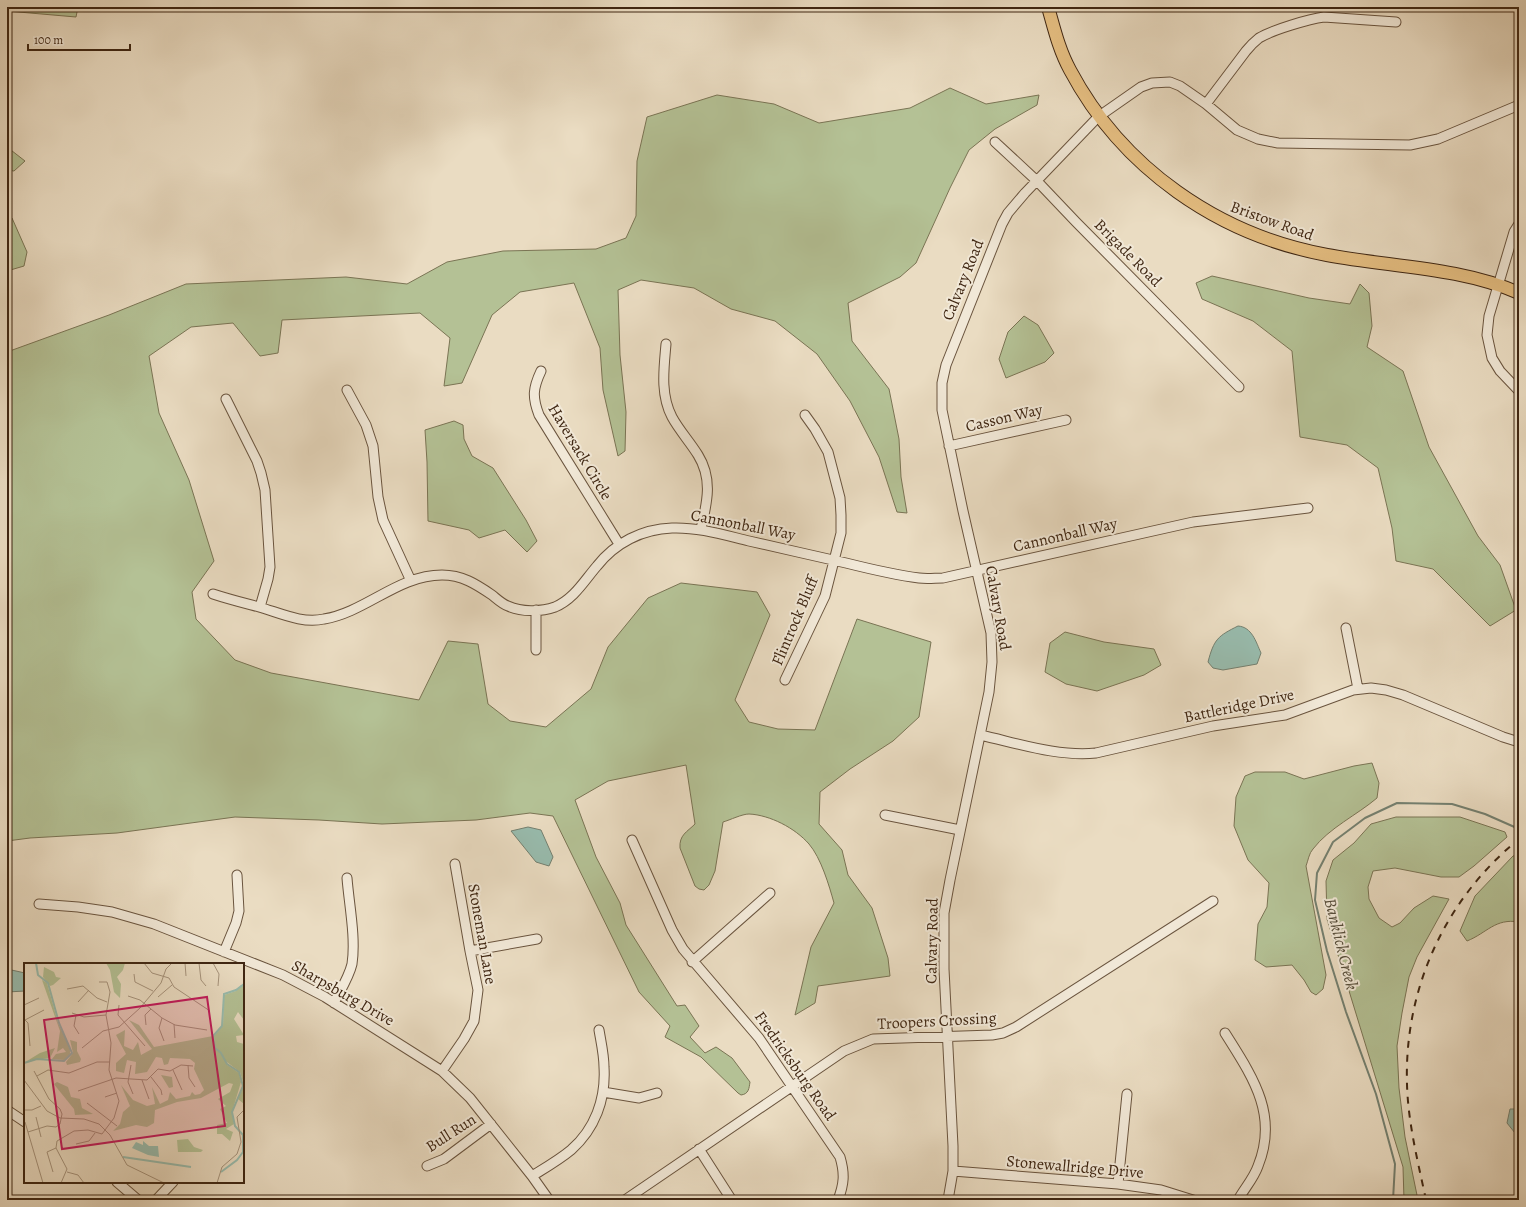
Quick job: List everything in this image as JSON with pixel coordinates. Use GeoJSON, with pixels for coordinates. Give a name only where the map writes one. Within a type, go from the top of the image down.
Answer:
{"type":"FeatureCollection","features":[{"type":"Feature","properties":{"kind":"main road","name":"Bristow Road"},"geometry":{"type":"LineString","coordinates":[[1048,7],[1069,69],[1098,117],[1130,151],[1160,179],[1185,198],[1212,215],[1242,230],[1290,247],[1328,256],[1436,271],[1499,285],[1519,293]]}},
{"type":"Feature","properties":{"kind":"street"},"geometry":{"type":"LineString","coordinates":[[1206,104],[1253,43],[1268,34],[1315,18],[1324,17],[1396,22]]}},
{"type":"Feature","properties":{"kind":"street","name":"Calvary Road"},"geometry":{"type":"LineString","coordinates":[[948,1200],[953,1171],[944,969],[944,913],[989,692],[992,649],[991,633],[949,446],[941,398],[942,383],[946,365],[1002,224],[1012,208],[1098,117],[1141,87],[1152,83],[1170,82],[1180,86],[1206,104],[1237,130],[1258,139],[1278,143],[1410,145],[1438,139],[1519,105]]}},
{"type":"Feature","properties":{"kind":"street","name":"Brigade Road"},"geometry":{"type":"LineString","coordinates":[[995,142],[1037,181],[1239,387]]}},
{"type":"Feature","properties":{"kind":"street"},"geometry":{"type":"LineString","coordinates":[[1519,224],[1514,232],[1487,325],[1489,349],[1492,358],[1500,371],[1519,391]]}},
{"type":"Feature","properties":{"kind":"street"},"geometry":{"type":"LineString","coordinates":[[666,344],[664,383],[668,406],[672,417],[698,455],[706,475],[707,499],[701,529]]}},
{"type":"Feature","properties":{"kind":"street","name":"Haversack Circle"},"geometry":{"type":"LineString","coordinates":[[541,371],[534,385],[535,404],[539,415],[619,544]]}},
{"type":"Feature","properties":{"kind":"street"},"geometry":{"type":"LineString","coordinates":[[347,390],[366,425],[373,446],[378,497],[383,520],[411,581]]}},
{"type":"Feature","properties":{"kind":"street"},"geometry":{"type":"LineString","coordinates":[[226,399],[257,461],[265,490],[270,567],[268,580],[260,607]]}},
{"type":"Feature","properties":{"kind":"street","name":"Flintrock Bluff"},"geometry":{"type":"LineString","coordinates":[[785,680],[824,596],[840,533],[840,498],[828,452],[815,428],[805,415]]}},
{"type":"Feature","properties":{"kind":"street","name":"Casson Way"},"geometry":{"type":"LineString","coordinates":[[949,446],[1066,420]]}},
{"type":"Feature","properties":{"kind":"street","name":"Cannonball Way"},"geometry":{"type":"LineString","coordinates":[[213,594],[260,607],[292,618],[323,620],[341,615],[411,581],[440,575],[466,579],[475,583],[508,606],[522,610],[544,610],[565,601],[576,592],[609,552],[619,544],[636,535],[661,529],[701,529],[834,560],[920,578],[943,578],[1193,522],[1308,508]]}},
{"type":"Feature","properties":{"kind":"street"},"geometry":{"type":"LineString","coordinates":[[536,610],[536,650]]}},
{"type":"Feature","properties":{"kind":"street"},"geometry":{"type":"LineString","coordinates":[[1346,628],[1358,689]]}},
{"type":"Feature","properties":{"kind":"street","name":"Battleridge Drive"},"geometry":{"type":"LineString","coordinates":[[980,735],[1043,749],[1080,755],[1096,753],[1213,726],[1285,715],[1358,689],[1371,688],[1386,690],[1403,695],[1503,737],[1519,742]]}},
{"type":"Feature","properties":{"kind":"street"},"geometry":{"type":"LineString","coordinates":[[885,815],[960,830]]}},
{"type":"Feature","properties":{"kind":"street","name":"Fredricksburg Road"},"geometry":{"type":"LineString","coordinates":[[632,840],[672,930],[683,949],[692,962],[738,1012],[759,1038],[840,1158],[843,1169],[843,1184],[838,1200]]}},
{"type":"Feature","properties":{"kind":"street","name":"Stoneman Lane"},"geometry":{"type":"LineString","coordinates":[[442,1071],[464,1039],[474,1021],[478,990],[455,864]]}},
{"type":"Feature","properties":{"kind":"street"},"geometry":{"type":"LineString","coordinates":[[224,952],[236,924],[239,911],[237,875]]}},
{"type":"Feature","properties":{"kind":"street"},"geometry":{"type":"LineString","coordinates":[[334,1003],[352,965],[352,934],[347,878]]}},
{"type":"Feature","properties":{"kind":"street"},"geometry":{"type":"LineString","coordinates":[[692,962],[770,893]]}},
{"type":"Feature","properties":{"kind":"street","name":"Troopers Crossing"},"geometry":{"type":"LineString","coordinates":[[625,1200],[844,1051],[873,1039],[992,1035],[1003,1033],[1016,1027],[1213,900]]}},
{"type":"Feature","properties":{"kind":"street","name":"Sharpsburg Drive"},"geometry":{"type":"LineString","coordinates":[[39,904],[78,907],[112,912],[154,924],[283,975],[334,1003],[442,1071],[470,1098],[532,1176],[549,1200]]}},
{"type":"Feature","properties":{"kind":"street"},"geometry":{"type":"LineString","coordinates":[[470,951],[537,939]]}},
{"type":"Feature","properties":{"kind":"street"},"geometry":{"type":"LineString","coordinates":[[532,1176],[570,1151],[582,1139],[592,1125],[603,1092],[604,1067],[599,1030]]}},
{"type":"Feature","properties":{"kind":"street"},"geometry":{"type":"LineString","coordinates":[[1225,1033],[1252,1077],[1260,1097],[1265,1116],[1263,1151],[1258,1168],[1238,1200]]}},
{"type":"Feature","properties":{"kind":"street"},"geometry":{"type":"LineString","coordinates":[[603,1092],[639,1098],[657,1093]]}},
{"type":"Feature","properties":{"kind":"street"},"geometry":{"type":"LineString","coordinates":[[1118,1184],[1127,1094]]}},
{"type":"Feature","properties":{"kind":"street"},"geometry":{"type":"LineString","coordinates":[[7,1110],[24,1121]]}},
{"type":"Feature","properties":{"kind":"street","name":"Bull Run"},"geometry":{"type":"LineString","coordinates":[[427,1166],[444,1159],[491,1124]]}},
{"type":"Feature","properties":{"kind":"street"},"geometry":{"type":"LineString","coordinates":[[699,1149],[731,1199]]}},
{"type":"Feature","properties":{"kind":"street","name":"Stonewallridge Drive"},"geometry":{"type":"LineString","coordinates":[[953,1171],[1118,1184],[1161,1190],[1192,1200]]}},
{"type":"Feature","properties":{"kind":"street"},"geometry":{"type":"LineString","coordinates":[[118,1183],[138,1200]]}},
{"type":"Feature","properties":{"kind":"street"},"geometry":{"type":"LineString","coordinates":[[156,1200],[172,1183]]}},
{"type":"Feature","properties":{"kind":"shaded area"},"geometry":{"type":"Polygon","coordinates":[[[7,7],[78,7],[76,17],[7,11],[7,7]]]}},
{"type":"Feature","properties":{"kind":"shaded area"},"geometry":{"type":"Polygon","coordinates":[[[950,88],[986,104],[1039,95],[1037,105],[995,129],[969,150],[916,263],[900,277],[848,303],[852,341],[889,389],[899,439],[901,477],[907,513],[897,512],[879,457],[850,401],[817,354],[775,321],[731,309],[694,288],[641,280],[618,290],[620,355],[626,412],[625,451],[618,456],[603,390],[600,348],[574,283],[520,292],[492,315],[462,383],[444,386],[450,338],[420,313],[282,320],[278,353],[260,356],[233,323],[191,327],[149,356],[159,413],[189,480],[214,561],[192,592],[196,619],[235,660],[271,673],[419,700],[448,641],[478,644],[488,704],[510,721],[546,727],[591,689],[608,647],[648,598],[681,583],[757,592],[770,615],[735,700],[749,722],[778,729],[815,730],[857,619],[931,642],[919,717],[893,741],[850,769],[820,792],[819,824],[842,850],[848,875],[872,908],[888,958],[890,976],[818,986],[815,1003],[795,1015],[811,947],[834,903],[821,864],[809,844],[797,833],[782,823],[757,815],[746,814],[723,822],[715,871],[709,885],[704,890],[699,889],[695,886],[680,848],[682,837],[695,824],[686,765],[608,781],[575,800],[596,857],[620,903],[626,925],[677,1006],[685,1005],[699,1026],[690,1037],[705,1053],[716,1047],[732,1058],[750,1082],[746,1093],[741,1095],[738,1093],[701,1057],[665,1037],[670,1026],[639,992],[553,816],[530,813],[476,820],[382,824],[235,817],[117,833],[30,838],[7,841],[7,352],[109,315],[186,284],[346,277],[407,284],[447,262],[503,251],[596,249],[626,238],[636,216],[637,161],[647,117],[717,95],[774,104],[819,123],[910,108],[950,88]]]}},
{"type":"Feature","properties":{"kind":"shaded area"},"geometry":{"type":"Polygon","coordinates":[[[7,147],[25,161],[14,171],[7,170],[7,147]]]}},
{"type":"Feature","properties":{"kind":"shaded area"},"geometry":{"type":"Polygon","coordinates":[[[7,218],[12,218],[27,252],[24,266],[7,271],[7,218]]]}},
{"type":"Feature","properties":{"kind":"shaded area"},"geometry":{"type":"Polygon","coordinates":[[[1212,276],[1309,298],[1350,304],[1360,284],[1369,293],[1372,326],[1367,347],[1403,371],[1429,447],[1478,536],[1500,565],[1516,610],[1490,626],[1433,569],[1396,561],[1392,528],[1378,468],[1347,445],[1300,437],[1292,351],[1253,321],[1202,299],[1196,283],[1212,276]]]}},
{"type":"Feature","properties":{"kind":"shaded area"},"geometry":{"type":"Polygon","coordinates":[[[1024,316],[1038,325],[1054,353],[1045,362],[1006,378],[999,359],[1008,332],[1024,316]]]}},
{"type":"Feature","properties":{"kind":"shaded area"},"geometry":{"type":"Polygon","coordinates":[[[454,421],[463,425],[464,439],[472,456],[493,468],[526,520],[537,541],[527,552],[505,530],[479,538],[469,530],[428,521],[425,430],[454,421]]]}},
{"type":"Feature","properties":{"kind":"shaded area"},"geometry":{"type":"Polygon","coordinates":[[[1238,626],[1247,629],[1255,640],[1261,653],[1257,664],[1223,670],[1213,668],[1208,662],[1212,648],[1221,636],[1238,626]]]}},
{"type":"Feature","properties":{"kind":"shaded area"},"geometry":{"type":"Polygon","coordinates":[[[1065,632],[1104,642],[1154,649],[1161,665],[1144,675],[1097,691],[1066,684],[1045,672],[1050,643],[1065,632]]]}},
{"type":"Feature","properties":{"kind":"shaded area"},"geometry":{"type":"Polygon","coordinates":[[[1372,763],[1379,783],[1377,798],[1335,828],[1320,841],[1310,853],[1306,866],[1326,975],[1323,989],[1316,995],[1311,992],[1292,965],[1266,967],[1255,960],[1258,924],[1267,907],[1269,883],[1248,860],[1234,826],[1236,797],[1245,776],[1255,772],[1285,772],[1304,779],[1354,766],[1372,763]]]}},
{"type":"Feature","properties":{"kind":"shaded area"},"geometry":{"type":"Polygon","coordinates":[[[1396,817],[1460,817],[1505,832],[1507,837],[1459,877],[1441,877],[1395,868],[1373,871],[1368,887],[1369,899],[1379,918],[1392,927],[1400,923],[1414,908],[1433,896],[1449,899],[1417,957],[1409,977],[1397,1046],[1399,1088],[1405,1137],[1418,1200],[1404,1200],[1403,1167],[1327,919],[1326,881],[1333,860],[1354,843],[1371,824],[1396,817]]]}},
{"type":"Feature","properties":{"kind":"shaded area"},"geometry":{"type":"Polygon","coordinates":[[[528,827],[541,830],[553,857],[549,866],[536,862],[511,831],[528,827]]]}},
{"type":"Feature","properties":{"kind":"shaded area"},"geometry":{"type":"Polygon","coordinates":[[[1519,854],[1519,922],[1511,921],[1497,924],[1467,941],[1460,931],[1475,896],[1513,856],[1519,854]]]}},
{"type":"Feature","properties":{"kind":"shaded area"},"geometry":{"type":"Polygon","coordinates":[[[7,969],[24,973],[24,991],[7,992],[7,969]]]}},
{"type":"Feature","properties":{"kind":"shaded area"},"geometry":{"type":"Polygon","coordinates":[[[1510,1109],[1519,1109],[1519,1138],[1507,1123],[1510,1109]]]}},
{"type":"Feature","properties":{"kind":"waterway","name":"Banklick Creek"},"geometry":{"type":"LineString","coordinates":[[1393,1200],[1395,1164],[1376,1094],[1346,1012],[1327,951],[1315,900],[1317,873],[1333,842],[1365,818],[1397,803],[1452,804],[1485,814],[1519,829]]}},
{"type":"Feature","properties":{"kind":"railway"},"geometry":{"type":"LineString","coordinates":[[1426,1200],[1414,1142],[1408,1099],[1408,1049],[1413,1014],[1422,981],[1434,948],[1450,918],[1470,889],[1493,863],[1519,839]]}}]}
